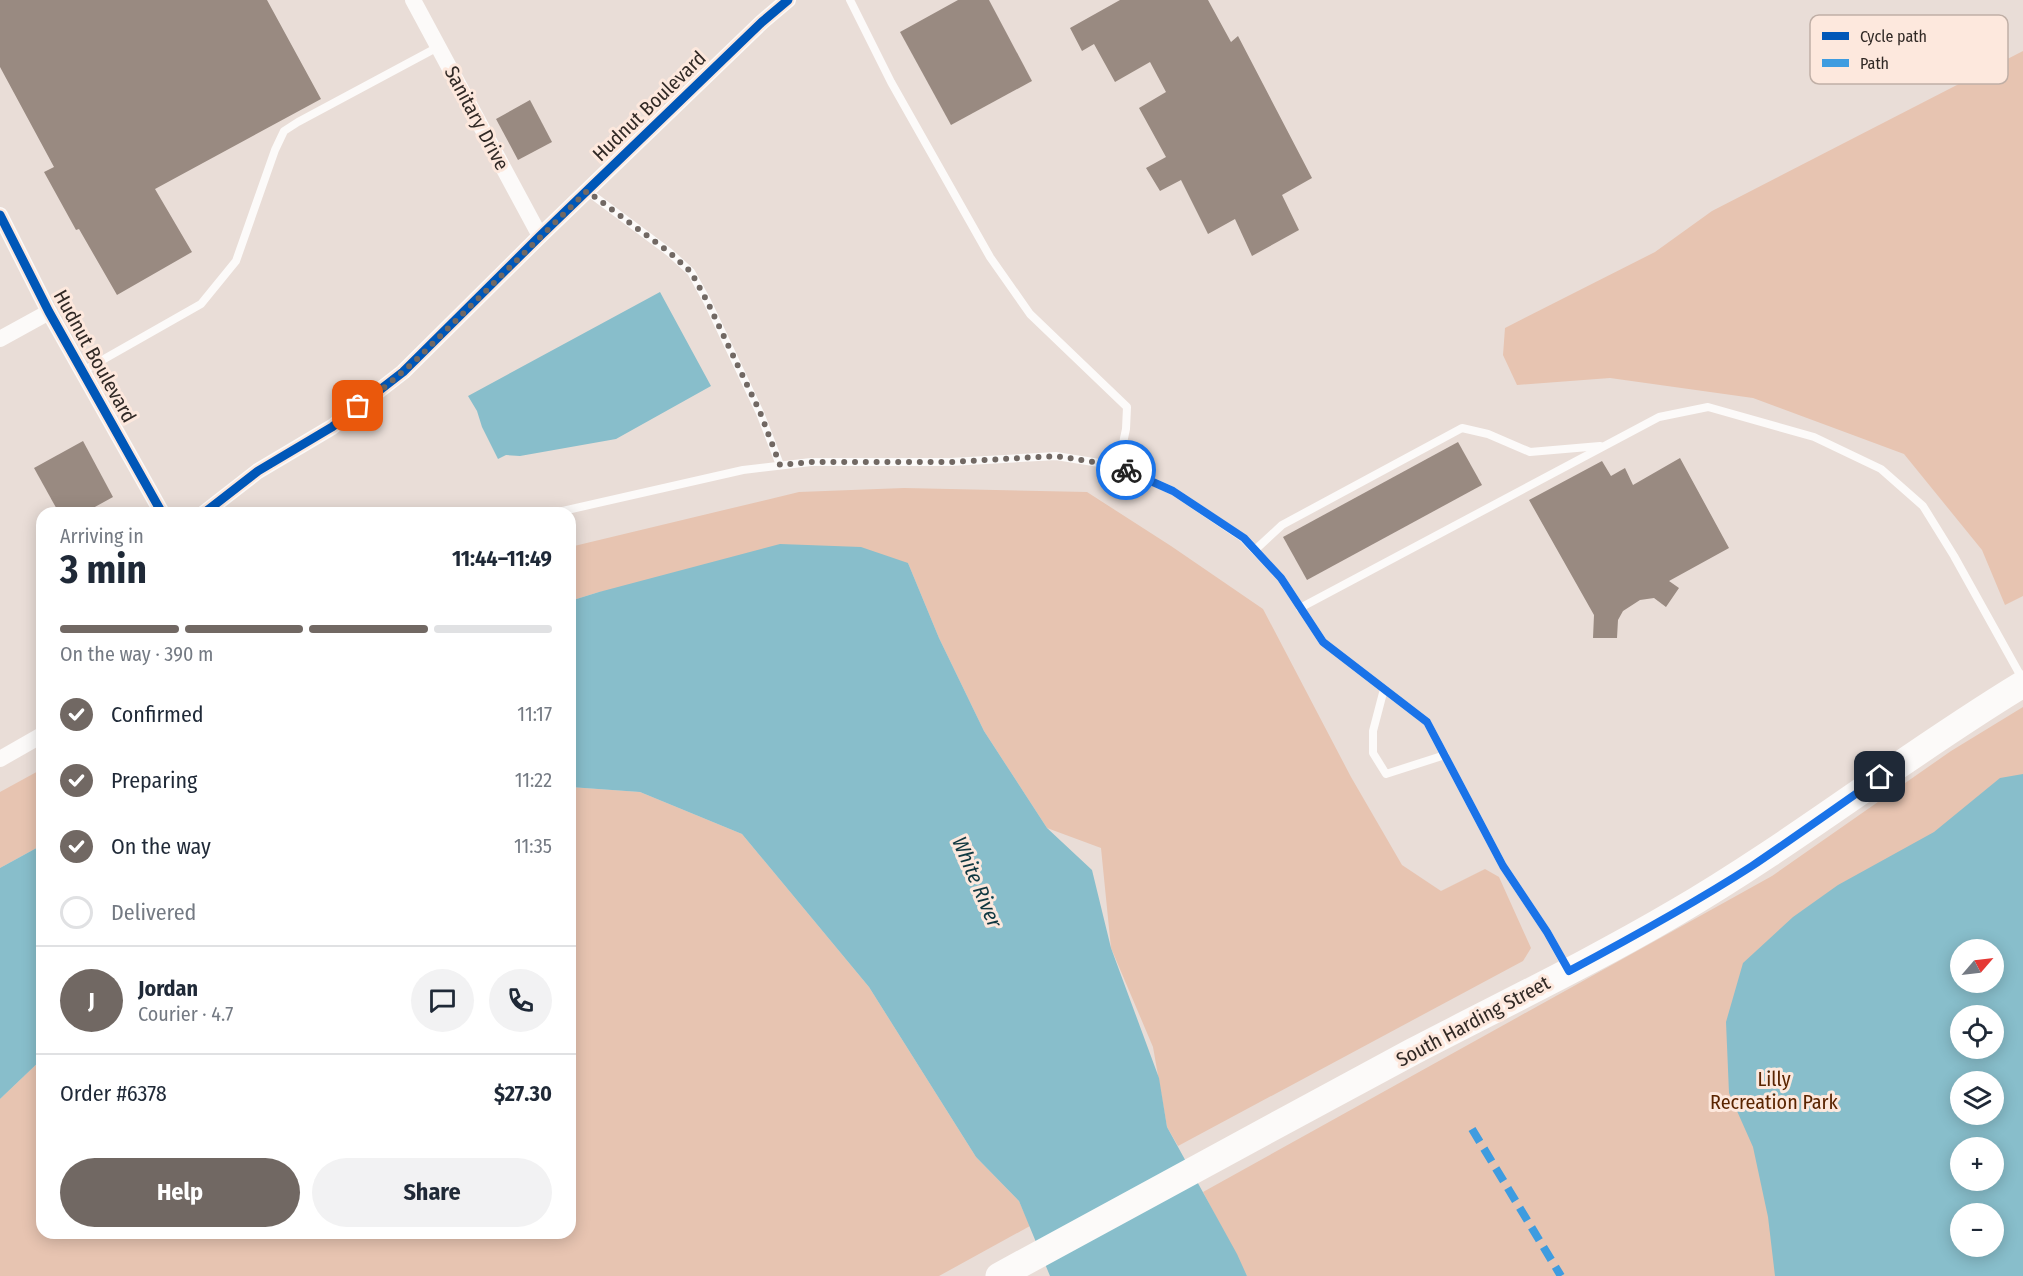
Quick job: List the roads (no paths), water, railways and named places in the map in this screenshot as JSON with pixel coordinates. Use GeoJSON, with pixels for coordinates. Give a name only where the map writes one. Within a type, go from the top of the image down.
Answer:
{"type":"FeatureCollection","features":[{"type":"Feature","properties":{"kind":"main road","name":"South Harding Street"},"geometry":{"type":"LineString","coordinates":[[999,1276],[1413,1052],[1646,930],[1737,875],[1928,743],[2023,682]]}},
{"type":"Feature","properties":{"kind":"street","name":"Sanitary Drive"},"geometry":{"type":"LineString","coordinates":[[413,0],[540,236]]}},
{"type":"Feature","properties":{"kind":"street","name":"Hudnut Boulevard"},"geometry":{"type":"LineString","coordinates":[[212,507],[258,471],[332,427],[413,363],[540,236],[762,22],[788,0]]}},
{"type":"Feature","properties":{"kind":"street","name":"Hudnut Boulevard"},"geometry":{"type":"LineString","coordinates":[[0,215],[49,312],[159,507]]}},
{"type":"Feature","properties":{"kind":"street"},"geometry":{"type":"LineString","coordinates":[[0,339],[49,312]]}},
{"type":"Feature","properties":{"kind":"street"},"geometry":{"type":"LineString","coordinates":[[0,759],[36,738]]}},
{"type":"Feature","properties":{"kind":"lane"},"geometry":{"type":"LineString","coordinates":[[849,0],[891,82],[990,257],[1030,314],[1126,406],[1126,429],[1118,466]]}},
{"type":"Feature","properties":{"kind":"lane"},"geometry":{"type":"LineString","coordinates":[[83,371],[201,304],[236,261],[275,150],[284,131],[438,47]]}},
{"type":"Feature","properties":{"kind":"lane"},"geometry":{"type":"LineString","coordinates":[[587,191],[669,252],[691,272],[760,412],[780,465]]}},
{"type":"Feature","properties":{"kind":"lane"},"geometry":{"type":"LineString","coordinates":[[1300,608],[1659,417],[1708,407],[1814,437],[1881,469],[1923,506],[1954,556],[2023,682]]}},
{"type":"Feature","properties":{"kind":"lane"},"geometry":{"type":"LineString","coordinates":[[1255,550],[1282,525],[1462,428],[1488,434],[1530,452],[1605,445]]}},
{"type":"Feature","properties":{"kind":"lane"},"geometry":{"type":"LineString","coordinates":[[576,508],[743,470],[811,462],[951,462],[1056,456],[1118,466],[1173,491],[1244,538],[1281,578],[1323,642],[1427,722],[1503,866],[1547,932],[1569,971]]}},
{"type":"Feature","properties":{"kind":"lane"},"geometry":{"type":"LineString","coordinates":[[1384,689],[1373,731],[1374,753],[1386,774],[1445,755]]}},
{"type":"Feature","properties":{"kind":"water"},"geometry":{"type":"Polygon","coordinates":[[[660,292],[711,386],[616,439],[520,456],[506,455],[498,459],[468,396],[660,292]]]}},
{"type":"Feature","properties":{"kind":"water","name":"White River"},"geometry":{"type":"Polygon","coordinates":[[[780,544],[861,547],[908,563],[939,638],[984,731],[1047,828],[1092,870],[1111,948],[1159,1078],[1167,1127],[1247,1276],[1050,1276],[1019,1201],[976,1157],[869,987],[742,834],[640,792],[576,787],[576,599],[780,544]]]}},
{"type":"Feature","properties":{"kind":"water"},"geometry":{"type":"Polygon","coordinates":[[[2023,774],[2023,1276],[1775,1276],[1768,1217],[1753,1147],[1729,1093],[1726,1022],[1743,963],[1793,917],[1838,885],[1934,832],[2000,778],[2023,774]]]}},
{"type":"Feature","properties":{"kind":"water"},"geometry":{"type":"Polygon","coordinates":[[[36,848],[36,1065],[0,1099],[0,868],[36,848]]]}},
{"type":"Feature","properties":{"kind":"park label","name":"Lilly Recreation Park"},"geometry":{"type":"Point","coordinates":[1774,1090]}}]}
